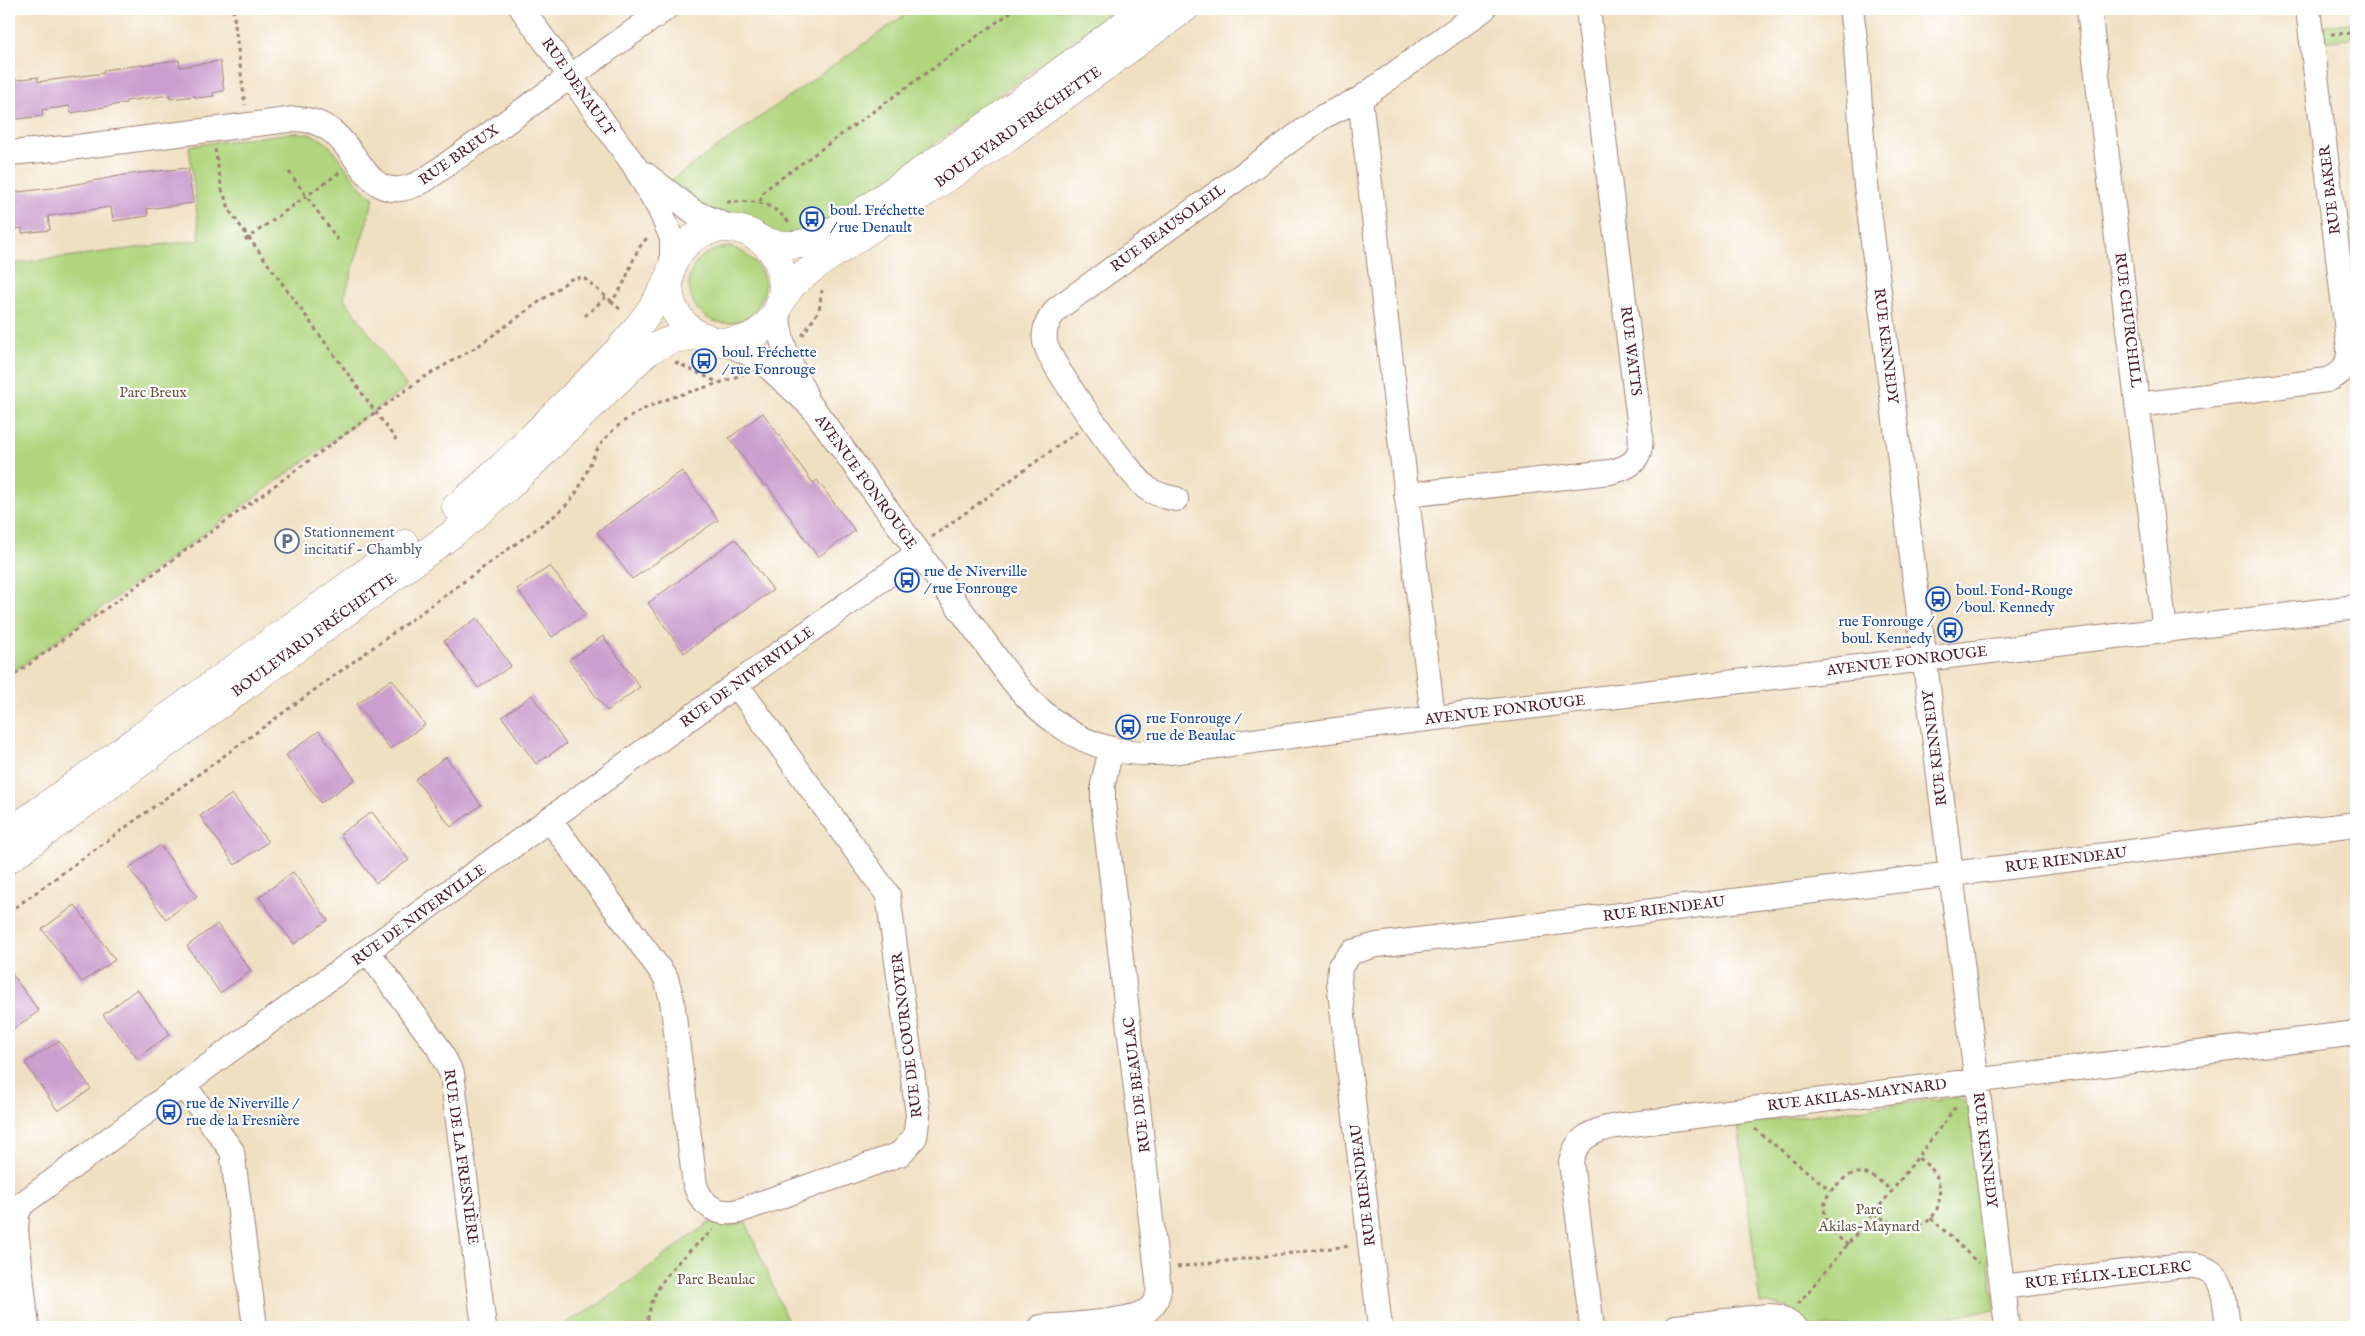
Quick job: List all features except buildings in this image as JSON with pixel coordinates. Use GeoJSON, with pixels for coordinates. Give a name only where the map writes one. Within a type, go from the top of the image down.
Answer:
{"type":"FeatureCollection","features":[{"type":"Feature","properties":{"kind":"main road","name":"BOULEVARD FRÉCHETTE"},"geometry":{"type":"LineString","coordinates":[[761,240],[785,246],[802,244],[821,238],[842,226],[995,120],[1145,9]]}},
{"type":"Feature","properties":{"kind":"main road","name":"BOULEVARD FRÉCHETTE"},"geometry":{"type":"LineString","coordinates":[[780,303],[794,283],[814,267],[1005,138],[1184,9]]}},
{"type":"Feature","properties":{"kind":"main road"},"geometry":{"type":"LineString","coordinates":[[732,228],[748,232],[761,240],[771,249],[782,270],[783,289],[780,303],[768,323],[753,335],[736,342],[714,340],[694,332],[679,316],[671,297],[671,272],[677,256],[690,240],[708,230],[732,228]]}},
{"type":"Feature","properties":{"kind":"main road","name":"BOULEVARD FRÉCHETTE"},"geometry":{"type":"LineString","coordinates":[[9,833],[458,505],[508,461],[632,335],[654,307],[671,272]]}},
{"type":"Feature","properties":{"kind":"main road","name":"BOULEVARD FRÉCHETTE"},"geometry":{"type":"LineString","coordinates":[[9,859],[455,532],[507,488],[646,353],[671,339],[681,337],[714,340]]}},
{"type":"Feature","properties":{"kind":"street","name":"RUE DENAULT"},"geometry":{"type":"LineString","coordinates":[[522,9],[634,165],[670,230],[673,246],[671,272]]}},
{"type":"Feature","properties":{"kind":"street","name":"RUE BREUX"},"geometry":{"type":"LineString","coordinates":[[9,154],[77,148],[294,119],[310,120],[325,126],[342,139],[373,182],[387,190],[403,190],[425,180],[666,9]]}},
{"type":"Feature","properties":{"kind":"street","name":"RUE BEAUSOLEIL"},"geometry":{"type":"LineString","coordinates":[[1176,498],[1156,494],[1140,482],[1093,420],[1049,357],[1044,334],[1048,322],[1058,308],[1316,122],[1360,99],[1484,9]]}},
{"type":"Feature","properties":{"kind":"street","name":"RUE WATTS"},"geometry":{"type":"LineString","coordinates":[[1406,495],[1610,472],[1632,464],[1639,453],[1640,429],[1588,9]]}},
{"type":"Feature","properties":{"kind":"street","name":"RUE KENNEDY"},"geometry":{"type":"LineString","coordinates":[[1835,9],[1840,49],[1864,169]]}},
{"type":"Feature","properties":{"kind":"street","name":"RUE KENNEDY"},"geometry":{"type":"LineString","coordinates":[[1851,9],[1856,46],[1864,169],[2007,1327]]}},
{"type":"Feature","properties":{"kind":"street","name":"RUE CHURCHILL"},"geometry":{"type":"LineString","coordinates":[[2089,9],[2165,631]]}},
{"type":"Feature","properties":{"kind":"street","name":"RUE BAKER"},"geometry":{"type":"LineString","coordinates":[[2138,405],[2327,380],[2338,374],[2348,362],[2349,348],[2308,9]]}},
{"type":"Feature","properties":{"kind":"street"},"geometry":{"type":"LineString","coordinates":[[1360,99],[1433,718]]}},
{"type":"Feature","properties":{"kind":"street","name":"RUE DENAULT"},"geometry":{"type":"LineString","coordinates":[[634,165],[694,212],[732,228]]}},
{"type":"Feature","properties":{"kind":"street"},"geometry":{"type":"LineString","coordinates":[[780,303],[779,330],[785,352],[812,407]]}},
{"type":"Feature","properties":{"kind":"street"},"geometry":{"type":"LineString","coordinates":[[714,340],[752,355],[763,362],[812,407]]}},
{"type":"Feature","properties":{"kind":"street","name":"AVENUE FONROUGE"},"geometry":{"type":"LineString","coordinates":[[812,407],[925,545],[1013,681],[1033,704],[1063,728],[1111,749],[1143,753],[1182,750],[2356,607]]}},
{"type":"Feature","properties":{"kind":"street","name":"RUE DE NIVERVILLE"},"geometry":{"type":"LineString","coordinates":[[27,1327],[16,1230],[17,1214],[20,1208],[34,1195],[925,545]]}},
{"type":"Feature","properties":{"kind":"street","name":"RUE DE COURNOYER"},"geometry":{"type":"LineString","coordinates":[[731,1213],[892,1158],[912,1143],[918,1115],[888,894],[736,684]]}},
{"type":"Feature","properties":{"kind":"street","name":"RUE DE BEAULAC"},"geometry":{"type":"LineString","coordinates":[[1041,1327],[1126,1318],[1142,1314],[1156,1300],[1160,1289],[1102,802],[1103,784],[1111,749]]}},
{"type":"Feature","properties":{"kind":"street"},"geometry":{"type":"LineString","coordinates":[[550,820],[666,978],[672,1000],[695,1186],[700,1198],[711,1208],[731,1213]]}},
{"type":"Feature","properties":{"kind":"street","name":"RUE RIENDEAU"},"geometry":{"type":"LineString","coordinates":[[1380,1327],[1339,983],[1340,966],[1352,952],[1377,945],[2356,824]]}},
{"type":"Feature","properties":{"kind":"street","name":"RUE DE LA FRESNIÈRE"},"geometry":{"type":"LineString","coordinates":[[368,952],[438,1047],[452,1074],[484,1327]]}},
{"type":"Feature","properties":{"kind":"street","name":"RUE AKILAS-MAYNARD"},"geometry":{"type":"LineString","coordinates":[[1592,1327],[1571,1169],[1576,1147],[1586,1136],[1606,1128],[2356,1033]]}},
{"type":"Feature","properties":{"kind":"street"},"geometry":{"type":"LineString","coordinates":[[184,1084],[232,1151],[255,1327]]}},
{"type":"Feature","properties":{"kind":"street","name":"RUE FÉLIX-LECLERC"},"geometry":{"type":"LineString","coordinates":[[2002,1287],[2175,1266],[2198,1265],[2210,1269],[2218,1277],[2224,1297],[2228,1327]]}},
{"type":"Feature","properties":{"kind":"street"},"geometry":{"type":"LineString","coordinates":[[1676,1327],[1768,1316],[1790,1324]]}},
{"type":"Feature","properties":{"kind":"path"},"geometry":{"type":"LineString","coordinates":[[233,9],[246,112]]}},
{"type":"Feature","properties":{"kind":"path"},"geometry":{"type":"LineString","coordinates":[[760,201],[765,190],[1015,9]]}},
{"type":"Feature","properties":{"kind":"path"},"geometry":{"type":"LineString","coordinates":[[2323,33],[2343,35],[2356,33]]}},
{"type":"Feature","properties":{"kind":"path"},"geometry":{"type":"LineString","coordinates":[[214,143],[224,199],[247,238],[396,440]]}},
{"type":"Feature","properties":{"kind":"path"},"geometry":{"type":"LineString","coordinates":[[247,238],[346,168]]}},
{"type":"Feature","properties":{"kind":"path"},"geometry":{"type":"LineString","coordinates":[[289,172],[305,197],[338,240]]}},
{"type":"Feature","properties":{"kind":"path"},"geometry":{"type":"LineString","coordinates":[[720,203],[760,201],[790,222]]}},
{"type":"Feature","properties":{"kind":"path"},"geometry":{"type":"LineString","coordinates":[[9,679],[421,379],[489,338],[571,279],[583,277],[612,301],[618,295],[638,248],[654,232]]}},
{"type":"Feature","properties":{"kind":"path"},"geometry":{"type":"LineString","coordinates":[[798,339],[819,310],[822,287]]}},
{"type":"Feature","properties":{"kind":"path"},"geometry":{"type":"LineString","coordinates":[[585,316],[606,297]]}},
{"type":"Feature","properties":{"kind":"path"},"geometry":{"type":"LineString","coordinates":[[671,360],[718,383]]}},
{"type":"Feature","properties":{"kind":"path"},"geometry":{"type":"LineString","coordinates":[[9,912],[554,516],[569,503],[603,441],[631,416],[657,402],[748,372]]}},
{"type":"Feature","properties":{"kind":"path"},"geometry":{"type":"LineString","coordinates":[[925,545],[1083,428]]}},
{"type":"Feature","properties":{"kind":"path"},"geometry":{"type":"LineString","coordinates":[[1790,1324],[1848,1245],[1976,1080]]}},
{"type":"Feature","properties":{"kind":"path"},"geometry":{"type":"LineString","coordinates":[[1732,1112],[1830,1190]]}},
{"type":"Feature","properties":{"kind":"path"},"geometry":{"type":"LineString","coordinates":[[1874,1213],[1899,1227],[1911,1227],[1931,1218],[1938,1207],[1939,1184],[1936,1175],[1917,1157]]}},
{"type":"Feature","properties":{"kind":"path"},"geometry":{"type":"LineString","coordinates":[[1848,1245],[1836,1237],[1828,1226],[1824,1210],[1830,1190],[1846,1176],[1857,1173],[1871,1175],[1892,1190]]}},
{"type":"Feature","properties":{"kind":"path"},"geometry":{"type":"LineString","coordinates":[[646,1327],[654,1297],[668,1275],[680,1260],[731,1213]]}},
{"type":"Feature","properties":{"kind":"path"},"geometry":{"type":"LineString","coordinates":[[1931,1218],[2002,1287]]}},
{"type":"Feature","properties":{"kind":"path"},"geometry":{"type":"LineString","coordinates":[[1159,1269],[1370,1243]]}},
{"type":"Feature","properties":{"kind":"green space"},"geometry":{"type":"Polygon","coordinates":[[[913,9],[1116,9],[828,223],[779,238],[758,223],[711,210],[667,183],[913,9]]]}},
{"type":"Feature","properties":{"kind":"green space"},"geometry":{"type":"Polygon","coordinates":[[[2356,22],[2356,38],[2324,42],[2323,26],[2356,22]]]}},
{"type":"Feature","properties":{"kind":"green space","name":"Parc Breux"},"geometry":{"type":"Polygon","coordinates":[[[290,133],[311,135],[329,145],[362,189],[374,198],[344,298],[407,387],[9,675],[9,264],[200,240],[189,146],[290,133]]]}},
{"type":"Feature","properties":{"kind":"green space"},"geometry":{"type":"Polygon","coordinates":[[[730,247],[740,251],[756,264],[764,281],[761,301],[754,311],[744,319],[731,323],[715,321],[702,314],[693,302],[689,288],[690,274],[697,261],[710,252],[730,247]]]}},
{"type":"Feature","properties":{"kind":"green space","name":"Parc Akilas-Maynard"},"geometry":{"type":"Polygon","coordinates":[[[1955,1097],[1965,1102],[1969,1108],[1995,1310],[1877,1327],[1809,1327],[1800,1316],[1788,1309],[1775,1305],[1760,1304],[1738,1124],[1955,1097]]]}},
{"type":"Feature","properties":{"kind":"green space","name":"Parc Beaulac"},"geometry":{"type":"Polygon","coordinates":[[[710,1222],[730,1226],[746,1222],[790,1327],[559,1327],[599,1304],[710,1222]]]}},
{"type":"Feature","properties":{"kind":"place","name":"boul. Fréchette / rue Denault"},"geometry":{"type":"Point","coordinates":[812,219]}},
{"type":"Feature","properties":{"kind":"place","name":"boul. Fréchette / rue Fonrouge"},"geometry":{"type":"Point","coordinates":[704,361]}},
{"type":"Feature","properties":{"kind":"place","name":"Stationnement incitatif - Chambly"},"geometry":{"type":"Point","coordinates":[287,541]}},
{"type":"Feature","properties":{"kind":"place","name":"rue de Niverville / rue Fonrouge"},"geometry":{"type":"Point","coordinates":[907,580]}},
{"type":"Feature","properties":{"kind":"place","name":"boul. Fond-Rouge / boul. Kennedy"},"geometry":{"type":"Point","coordinates":[1938,599]}},
{"type":"Feature","properties":{"kind":"place","name":"rue Fonrouge / boul. Kennedy"},"geometry":{"type":"Point","coordinates":[1950,630]}},
{"type":"Feature","properties":{"kind":"place","name":"rue Fonrouge / rue de Beaulac"},"geometry":{"type":"Point","coordinates":[1128,727]}},
{"type":"Feature","properties":{"kind":"place","name":"rue de Niverville / rue de la Fresnière"},"geometry":{"type":"Point","coordinates":[169,1112]}}]}
